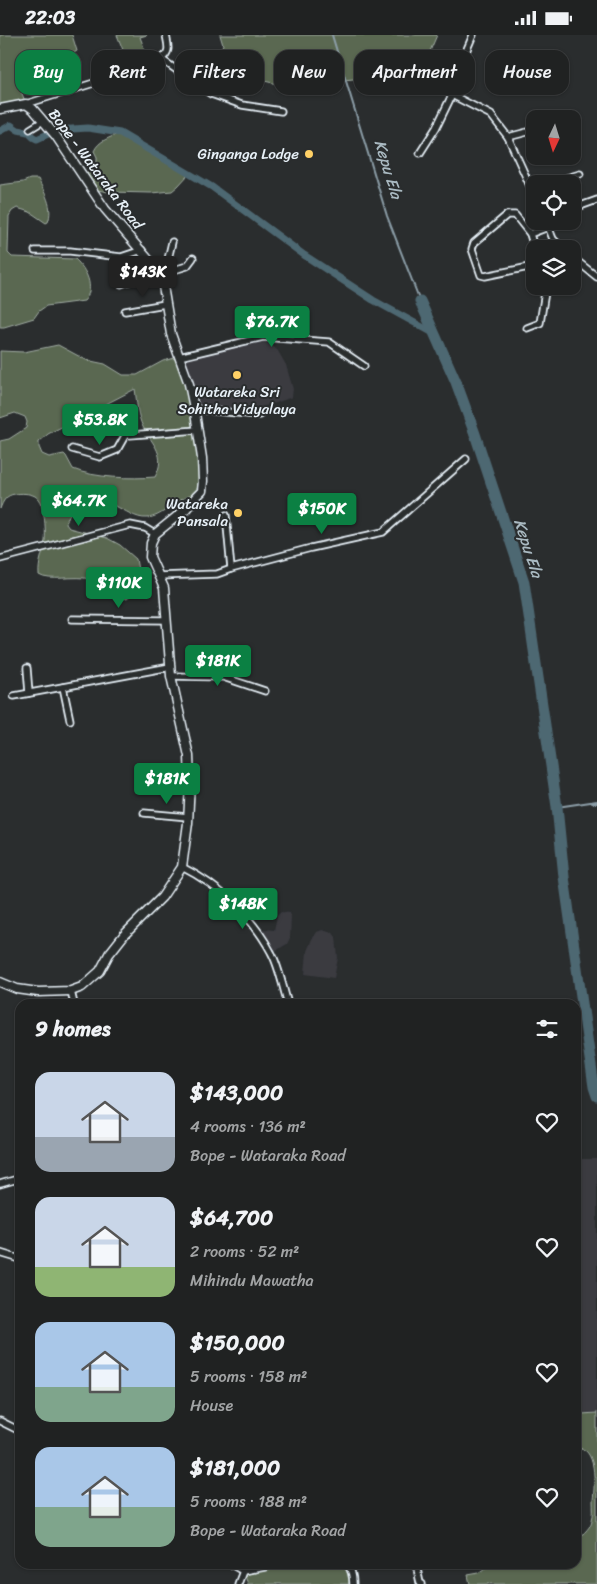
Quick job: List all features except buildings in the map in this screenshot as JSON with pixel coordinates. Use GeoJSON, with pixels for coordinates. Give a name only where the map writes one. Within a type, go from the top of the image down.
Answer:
{"type":"FeatureCollection","features":[{"type":"Feature","properties":{"kind":"street"},"geometry":{"type":"LineString","coordinates":[[165,56],[169,48],[166,35]]}},
{"type":"Feature","properties":{"kind":"street"},"geometry":{"type":"LineString","coordinates":[[467,50],[473,35]]}},
{"type":"Feature","properties":{"kind":"street"},"geometry":{"type":"LineString","coordinates":[[165,62],[211,94],[242,105],[281,111]]}},
{"type":"Feature","properties":{"kind":"street"},"geometry":{"type":"LineString","coordinates":[[26,104],[91,84]]}},
{"type":"Feature","properties":{"kind":"street"},"geometry":{"type":"LineString","coordinates":[[420,153],[436,128],[452,95],[491,115],[508,137],[526,177]]}},
{"type":"Feature","properties":{"kind":"street","name":"Bope - Wataraka Road"},"geometry":{"type":"LineString","coordinates":[[0,109],[26,104],[44,121],[105,209],[160,272]]}},
{"type":"Feature","properties":{"kind":"street"},"geometry":{"type":"LineString","coordinates":[[30,129],[44,121]]}},
{"type":"Feature","properties":{"kind":"street"},"geometry":{"type":"LineString","coordinates":[[508,137],[526,132]]}},
{"type":"Feature","properties":{"kind":"street"},"geometry":{"type":"LineString","coordinates":[[581,206],[597,200]]}},
{"type":"Feature","properties":{"kind":"street"},"geometry":{"type":"LineString","coordinates":[[526,268],[485,276],[481,275],[472,249],[474,243],[507,215],[515,215],[530,234],[532,240]]}},
{"type":"Feature","properties":{"kind":"street"},"geometry":{"type":"LineString","coordinates":[[530,234],[537,230]]}},
{"type":"Feature","properties":{"kind":"street"},"geometry":{"type":"LineString","coordinates":[[0,982],[16,989],[38,992],[71,991],[82,987],[100,971],[119,941],[162,897],[182,867],[188,817],[189,756],[171,676],[164,588],[150,557],[151,543],[155,534],[186,509],[202,491],[203,481],[198,430],[189,384],[171,334],[160,272],[168,259],[172,242]]}},
{"type":"Feature","properties":{"kind":"street"},"geometry":{"type":"LineString","coordinates":[[35,251],[70,251],[121,257],[142,250]]}},
{"type":"Feature","properties":{"kind":"street"},"geometry":{"type":"LineString","coordinates":[[120,284],[187,266],[193,258]]}},
{"type":"Feature","properties":{"kind":"street"},"geometry":{"type":"LineString","coordinates":[[581,264],[597,277]]}},
{"type":"Feature","properties":{"kind":"street"},"geometry":{"type":"LineString","coordinates":[[527,328],[540,323],[545,295]]}},
{"type":"Feature","properties":{"kind":"street"},"geometry":{"type":"LineString","coordinates":[[125,311],[165,305]]}},
{"type":"Feature","properties":{"kind":"street"},"geometry":{"type":"LineString","coordinates":[[180,357],[263,337],[329,342],[364,366]]}},
{"type":"Feature","properties":{"kind":"street"},"geometry":{"type":"LineString","coordinates":[[194,409],[259,415]]}},
{"type":"Feature","properties":{"kind":"street"},"geometry":{"type":"LineString","coordinates":[[116,427],[130,435],[198,430]]}},
{"type":"Feature","properties":{"kind":"street"},"geometry":{"type":"LineString","coordinates":[[72,449],[100,457],[117,450],[126,434]]}},
{"type":"Feature","properties":{"kind":"street"},"geometry":{"type":"LineString","coordinates":[[158,576],[216,574],[383,532],[466,459]]}},
{"type":"Feature","properties":{"kind":"street"},"geometry":{"type":"LineString","coordinates":[[226,515],[231,569]]}},
{"type":"Feature","properties":{"kind":"street"},"geometry":{"type":"LineString","coordinates":[[0,559],[130,525],[145,528],[155,534]]}},
{"type":"Feature","properties":{"kind":"street"},"geometry":{"type":"LineString","coordinates":[[72,619],[166,619]]}},
{"type":"Feature","properties":{"kind":"street"},"geometry":{"type":"LineString","coordinates":[[14,696],[170,667]]}},
{"type":"Feature","properties":{"kind":"street"},"geometry":{"type":"LineString","coordinates":[[27,668],[29,693]]}},
{"type":"Feature","properties":{"kind":"street"},"geometry":{"type":"LineString","coordinates":[[171,676],[223,677],[265,691]]}},
{"type":"Feature","properties":{"kind":"street"},"geometry":{"type":"LineString","coordinates":[[63,687],[70,720]]}},
{"type":"Feature","properties":{"kind":"street"},"geometry":{"type":"LineString","coordinates":[[144,813],[188,817]]}},
{"type":"Feature","properties":{"kind":"street"},"geometry":{"type":"LineString","coordinates":[[182,867],[199,876],[233,903],[258,931],[272,953],[286,999]]}},
{"type":"Feature","properties":{"kind":"street"},"geometry":{"type":"LineString","coordinates":[[71,991],[73,999]]}},
{"type":"Feature","properties":{"kind":"street"},"geometry":{"type":"LineString","coordinates":[[0,1184],[15,1181]]}},
{"type":"Feature","properties":{"kind":"street"},"geometry":{"type":"LineString","coordinates":[[0,1253],[15,1258]]}},
{"type":"Feature","properties":{"kind":"street"},"geometry":{"type":"LineString","coordinates":[[0,1421],[15,1428]]}},
{"type":"Feature","properties":{"kind":"street"},"geometry":{"type":"LineString","coordinates":[[240,1569],[243,1571],[254,1569]]}},
{"type":"Feature","properties":{"kind":"street"},"geometry":{"type":"LineString","coordinates":[[351,1569],[353,1584]]}},
{"type":"Feature","properties":{"kind":"street"},"geometry":{"type":"LineString","coordinates":[[417,1569],[420,1583],[422,1584]]}},
{"type":"Feature","properties":{"kind":"street"},"geometry":{"type":"LineString","coordinates":[[238,1584],[243,1571]]}},
{"type":"Feature","properties":{"kind":"shaded area","name":"Watareka Sri Sohitha Vidyalaya"},"geometry":{"type":"Polygon","coordinates":[[[263,337],[278,351],[286,365],[293,389],[292,397],[261,407],[259,415],[194,409],[179,357],[263,337]]]}},
{"type":"Feature","properties":{"kind":"shaded area"},"geometry":{"type":"Polygon","coordinates":[[[281,912],[290,913],[290,938],[287,944],[272,953],[258,931],[262,929],[274,930],[277,916],[281,912]]]}},
{"type":"Feature","properties":{"kind":"shaded area"},"geometry":{"type":"Polygon","coordinates":[[[322,930],[333,933],[336,937],[338,958],[334,978],[305,974],[307,951],[317,932],[322,930]]]}},
{"type":"Feature","properties":{"kind":"shaded area"},"geometry":{"type":"Polygon","coordinates":[[[581,1159],[597,1159],[597,1413],[582,1414],[581,1159]]]}},
{"type":"Feature","properties":{"kind":"green space"},"geometry":{"type":"Polygon","coordinates":[[[0,35],[72,35],[77,50],[15,50],[15,95],[23,95],[26,104],[0,109],[0,35]]]}},
{"type":"Feature","properties":{"kind":"green space"},"geometry":{"type":"Polygon","coordinates":[[[117,35],[147,35],[140,37],[145,50],[123,50],[117,35]]]}},
{"type":"Feature","properties":{"kind":"green space"},"geometry":{"type":"Polygon","coordinates":[[[220,35],[437,35],[431,50],[354,50],[354,79],[344,80],[344,50],[274,50],[274,83],[264,81],[264,50],[219,50],[223,45],[220,35]]]}},
{"type":"Feature","properties":{"kind":"green space"},"geometry":{"type":"Polygon","coordinates":[[[120,133],[189,174],[172,191],[151,193],[109,192],[91,189],[83,177],[97,164],[97,157],[94,151],[96,147],[120,133]]]}},
{"type":"Feature","properties":{"kind":"green space"},"geometry":{"type":"Polygon","coordinates":[[[30,179],[38,179],[49,205],[50,216],[46,223],[30,212],[17,208],[12,211],[9,216],[8,253],[12,257],[75,259],[86,273],[89,285],[88,296],[84,301],[46,306],[34,318],[0,327],[0,185],[23,182],[30,179]]]}},
{"type":"Feature","properties":{"kind":"green space"},"geometry":{"type":"Polygon","coordinates":[[[58,345],[86,360],[105,364],[123,375],[137,375],[163,361],[179,357],[195,413],[202,491],[192,496],[187,496],[162,513],[147,518],[135,516],[107,503],[99,501],[85,502],[73,509],[66,524],[69,528],[107,538],[120,545],[136,559],[138,570],[136,581],[131,596],[127,599],[107,594],[101,596],[95,594],[93,581],[90,579],[49,578],[39,575],[45,541],[44,517],[41,504],[35,496],[20,493],[5,499],[0,509],[0,441],[9,439],[26,428],[27,422],[25,417],[15,413],[0,418],[0,351],[24,352],[58,345]],[[135,389],[48,434],[39,442],[42,454],[49,457],[64,454],[73,469],[91,474],[124,478],[155,477],[160,462],[159,456],[141,422],[135,389]]]}},
{"type":"Feature","properties":{"kind":"green space"},"geometry":{"type":"Polygon","coordinates":[[[597,1413],[597,1584],[470,1584],[468,1575],[479,1573],[485,1569],[581,1569],[581,1534],[589,1528],[591,1522],[594,1485],[591,1459],[581,1449],[581,1414],[597,1413]]]}},
{"type":"Feature","properties":{"kind":"green space"},"geometry":{"type":"Polygon","coordinates":[[[252,1569],[348,1569],[353,1584],[248,1584],[243,1571],[252,1569]]]}},
{"type":"Feature","properties":{"kind":"waterway","name":"Kepu Ela"},"geometry":{"type":"LineString","coordinates":[[332,35],[387,216],[420,301]]}},
{"type":"Feature","properties":{"kind":"waterway"},"geometry":{"type":"LineString","coordinates":[[0,131],[11,125],[18,130],[28,132],[37,139],[48,134]]}},
{"type":"Feature","properties":{"kind":"waterway"},"geometry":{"type":"LineString","coordinates":[[57,130],[88,128],[120,133],[212,187],[304,255],[373,300],[435,334]]}},
{"type":"Feature","properties":{"kind":"waterway","name":"Kepu Ela"},"geometry":{"type":"LineString","coordinates":[[420,301],[456,382],[524,582],[557,807],[564,877],[594,1087],[597,1096]]}},
{"type":"Feature","properties":{"kind":"waterway"},"geometry":{"type":"LineString","coordinates":[[557,807],[597,801]]}},
{"type":"Feature","properties":{"kind":"waterway"},"geometry":{"type":"LineString","coordinates":[[592,803],[597,803]]}},
{"type":"Feature","properties":{"kind":"place","name":"Ginganga Lodge"},"geometry":{"type":"Point","coordinates":[309,154]}},
{"type":"Feature","properties":{"kind":"place","name":"Watareka Sri Sohitha Vidyalaya"},"geometry":{"type":"Point","coordinates":[237,375]}},
{"type":"Feature","properties":{"kind":"place","name":"Watareka Pansala"},"geometry":{"type":"Point","coordinates":[238,513]}}]}
